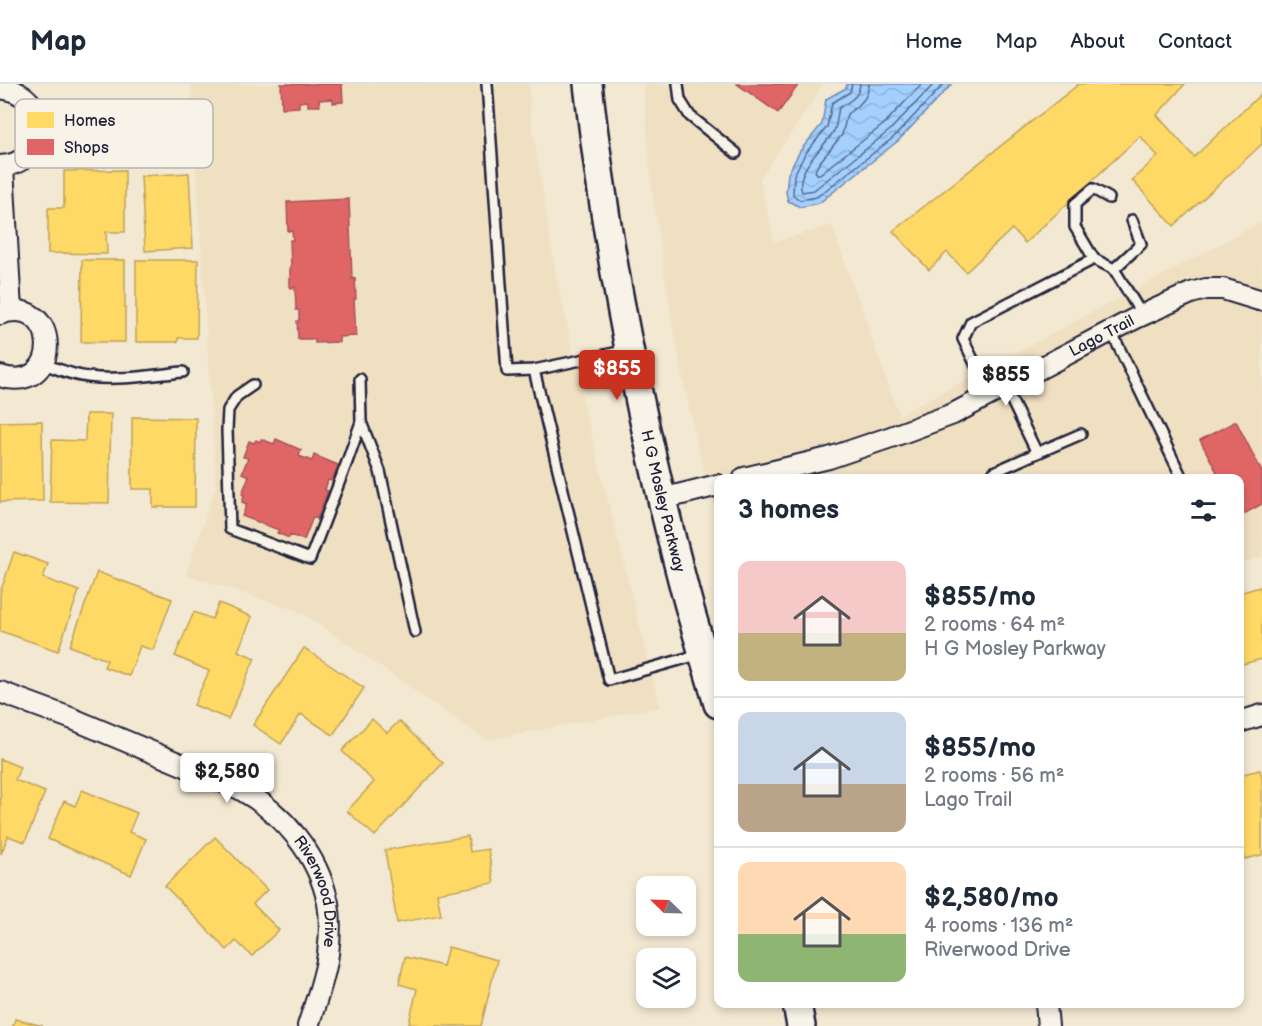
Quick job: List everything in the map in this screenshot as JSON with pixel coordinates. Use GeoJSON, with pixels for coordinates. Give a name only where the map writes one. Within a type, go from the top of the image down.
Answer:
{"type":"FeatureCollection","features":[{"type":"Feature","properties":{"kind":"main road","name":"H G Mosley Parkway"},"geometry":{"type":"LineString","coordinates":[[588,84],[610,247],[629,350],[685,594],[714,690]]}},
{"type":"Feature","properties":{"kind":"main road"},"geometry":{"type":"LineString","coordinates":[[799,1008],[801,1026]]}},
{"type":"Feature","properties":{"kind":"street"},"geometry":{"type":"LineString","coordinates":[[0,88],[10,89],[27,99]]}},
{"type":"Feature","properties":{"kind":"street"},"geometry":{"type":"LineString","coordinates":[[0,376],[19,379],[28,376],[42,363],[47,353],[48,343],[40,323],[32,316],[22,312],[6,313],[2,166]]}},
{"type":"Feature","properties":{"kind":"street","name":"Lago Trail"},"geometry":{"type":"LineString","coordinates":[[761,474],[829,458],[953,414],[1142,315],[1191,293],[1206,289],[1223,289],[1261,296]]}},
{"type":"Feature","properties":{"kind":"street"},"geometry":{"type":"LineString","coordinates":[[662,499],[714,486]]}},
{"type":"Feature","properties":{"kind":"street","name":"Riverwood Drive"},"geometry":{"type":"LineString","coordinates":[[0,692],[73,719],[240,789],[268,808],[290,828],[308,854],[321,880],[328,903],[328,957],[308,1026]]}},
{"type":"Feature","properties":{"kind":"street"},"geometry":{"type":"LineString","coordinates":[[1244,720],[1262,715]]}},
{"type":"Feature","properties":{"kind":"street"},"geometry":{"type":"LineString","coordinates":[[1046,1008],[1048,1026]]}},
{"type":"Feature","properties":{"kind":"lane"},"geometry":{"type":"LineString","coordinates":[[488,84],[507,371],[534,370],[629,350]]}},
{"type":"Feature","properties":{"kind":"lane"},"geometry":{"type":"LineString","coordinates":[[678,84],[680,100],[690,116],[736,153]]}},
{"type":"Feature","properties":{"kind":"lane"},"geometry":{"type":"LineString","coordinates":[[1109,198],[1094,189],[1075,204],[1075,227],[1094,259],[1114,269],[1142,315]]}},
{"type":"Feature","properties":{"kind":"lane"},"geometry":{"type":"LineString","coordinates":[[1114,269],[1141,244],[1132,220]]}},
{"type":"Feature","properties":{"kind":"lane"},"geometry":{"type":"LineString","coordinates":[[1037,453],[963,339],[971,321],[1094,259]]}},
{"type":"Feature","properties":{"kind":"lane"},"geometry":{"type":"LineString","coordinates":[[1111,331],[1180,474]]}},
{"type":"Feature","properties":{"kind":"lane"},"geometry":{"type":"LineString","coordinates":[[42,363],[66,373],[87,377],[109,378],[183,372]]}},
{"type":"Feature","properties":{"kind":"lane"},"geometry":{"type":"LineString","coordinates":[[534,370],[609,680],[703,653]]}},
{"type":"Feature","properties":{"kind":"lane"},"geometry":{"type":"LineString","coordinates":[[360,380],[361,422],[380,471],[415,632]]}},
{"type":"Feature","properties":{"kind":"lane"},"geometry":{"type":"LineString","coordinates":[[253,385],[237,396],[228,410],[230,529],[310,559],[361,422]]}},
{"type":"Feature","properties":{"kind":"lane"},"geometry":{"type":"LineString","coordinates":[[994,472],[1081,434]]}},
{"type":"Feature","properties":{"kind":"shaded area"},"geometry":{"type":"Polygon","coordinates":[[[191,84],[529,84],[530,111],[555,269],[585,409],[660,707],[486,740],[301,612],[186,575],[216,486],[196,168],[213,168],[213,99],[192,99],[191,84]]]}},
{"type":"Feature","properties":{"kind":"shaded area"},"geometry":{"type":"Polygon","coordinates":[[[643,84],[824,84],[760,179],[774,242],[832,225],[899,415],[1262,222],[1262,557],[1244,562],[1244,474],[714,474],[714,506],[695,437],[672,323],[652,191],[643,84]]]}},
{"type":"Feature","properties":{"kind":"water"},"geometry":{"type":"Polygon","coordinates":[[[847,84],[952,84],[898,141],[819,203],[800,207],[788,201],[786,192],[788,174],[800,151],[822,124],[826,99],[846,88],[847,84]]]}},
{"type":"Feature","properties":{"kind":"building: Homes"},"geometry":{"type":"Polygon","coordinates":[[[1079,84],[1185,84],[1157,115],[1194,157],[1262,93],[1262,144],[1174,226],[1132,180],[1158,156],[1140,136],[1025,243],[1012,229],[966,272],[947,252],[929,270],[893,231],[1079,84]]]}},
{"type":"Feature","properties":{"kind":"building: Homes"},"geometry":{"type":"Polygon","coordinates":[[[125,170],[125,232],[106,232],[107,254],[48,253],[48,208],[64,208],[64,171],[125,170]]]}},
{"type":"Feature","properties":{"kind":"building: Homes"},"geometry":{"type":"Polygon","coordinates":[[[189,173],[193,248],[145,251],[141,176],[189,173]]]}},
{"type":"Feature","properties":{"kind":"building: Homes"},"geometry":{"type":"Polygon","coordinates":[[[82,260],[125,260],[125,342],[81,342],[82,260]]]}},
{"type":"Feature","properties":{"kind":"building: Homes"},"geometry":{"type":"Polygon","coordinates":[[[136,260],[198,260],[197,338],[178,338],[178,342],[136,342],[136,260]]]}},
{"type":"Feature","properties":{"kind":"building: Homes"},"geometry":{"type":"Polygon","coordinates":[[[86,414],[111,414],[109,503],[50,502],[52,440],[85,441],[86,414]]]}},
{"type":"Feature","properties":{"kind":"building: Homes"},"geometry":{"type":"Polygon","coordinates":[[[132,417],[196,418],[195,507],[153,507],[153,489],[132,489],[132,417]]]}},
{"type":"Feature","properties":{"kind":"building: Homes"},"geometry":{"type":"Polygon","coordinates":[[[42,421],[43,501],[0,502],[0,422],[42,421]]]}},
{"type":"Feature","properties":{"kind":"building: Homes"},"geometry":{"type":"Polygon","coordinates":[[[14,552],[48,564],[43,578],[79,591],[58,651],[0,631],[0,593],[14,552]]]}},
{"type":"Feature","properties":{"kind":"building: Homes"},"geometry":{"type":"Polygon","coordinates":[[[97,572],[172,599],[153,650],[140,646],[129,676],[104,667],[107,660],[70,646],[97,572]]]}},
{"type":"Feature","properties":{"kind":"building: Homes"},"geometry":{"type":"Polygon","coordinates":[[[1260,587],[1262,659],[1244,664],[1244,592],[1260,587]]]}},
{"type":"Feature","properties":{"kind":"building: Homes"},"geometry":{"type":"Polygon","coordinates":[[[219,603],[252,617],[238,651],[255,658],[228,719],[194,705],[209,671],[175,656],[194,612],[212,619],[219,603]]]}},
{"type":"Feature","properties":{"kind":"building: Homes"},"geometry":{"type":"Polygon","coordinates":[[[304,648],[364,688],[333,735],[301,714],[281,744],[253,725],[304,648]]]}},
{"type":"Feature","properties":{"kind":"building: Homes"},"geometry":{"type":"Polygon","coordinates":[[[372,719],[387,733],[399,721],[443,763],[375,836],[347,811],[374,782],[342,751],[372,719]]]}},
{"type":"Feature","properties":{"kind":"building: Homes"},"geometry":{"type":"Polygon","coordinates":[[[0,759],[20,767],[15,780],[45,792],[25,842],[8,836],[1,854],[0,759]]]}},
{"type":"Feature","properties":{"kind":"building: Homes"},"geometry":{"type":"Polygon","coordinates":[[[1260,770],[1262,779],[1262,855],[1245,859],[1244,856],[1244,774],[1260,770]]]}},
{"type":"Feature","properties":{"kind":"building: Homes"},"geometry":{"type":"Polygon","coordinates":[[[82,790],[137,813],[129,832],[146,839],[131,875],[48,839],[64,801],[75,806],[82,790]]]}},
{"type":"Feature","properties":{"kind":"building: Homes"},"geometry":{"type":"Polygon","coordinates":[[[468,836],[470,852],[488,849],[494,883],[437,893],[441,915],[397,923],[385,850],[468,836]]]}},
{"type":"Feature","properties":{"kind":"building: Homes"},"geometry":{"type":"Polygon","coordinates":[[[215,837],[267,890],[253,904],[279,930],[252,956],[236,941],[227,950],[165,886],[215,837]]]}},
{"type":"Feature","properties":{"kind":"building: Homes"},"geometry":{"type":"Polygon","coordinates":[[[448,947],[497,960],[481,1026],[421,1026],[409,1023],[417,989],[399,984],[405,957],[443,966],[448,947]]]}},
{"type":"Feature","properties":{"kind":"building: Homes"},"geometry":{"type":"Polygon","coordinates":[[[15,1019],[43,1026],[13,1026],[15,1019]]]}},
{"type":"Feature","properties":{"kind":"building: Shops"},"geometry":{"type":"Polygon","coordinates":[[[281,84],[342,84],[343,102],[333,103],[333,99],[319,100],[320,106],[308,106],[308,101],[299,102],[299,107],[282,108],[281,84]]]}},
{"type":"Feature","properties":{"kind":"building: Shops"},"geometry":{"type":"Polygon","coordinates":[[[737,84],[799,84],[778,113],[737,84]]]}},
{"type":"Feature","properties":{"kind":"building: Shops"},"geometry":{"type":"Polygon","coordinates":[[[349,199],[352,279],[355,278],[356,336],[339,337],[339,342],[315,343],[315,339],[298,339],[299,310],[296,310],[295,287],[290,288],[290,240],[293,240],[292,231],[288,231],[287,202],[349,199]]]}},
{"type":"Feature","properties":{"kind":"building: Shops"},"geometry":{"type":"Polygon","coordinates":[[[1236,421],[1262,472],[1262,504],[1244,514],[1244,474],[1218,474],[1200,440],[1236,421]]]}},
{"type":"Feature","properties":{"kind":"building: Shops"},"geometry":{"type":"Polygon","coordinates":[[[261,439],[274,444],[276,439],[301,450],[299,456],[312,461],[314,455],[338,465],[332,481],[328,480],[325,490],[328,491],[317,519],[313,517],[304,540],[290,535],[289,538],[277,533],[279,530],[242,516],[247,504],[242,502],[244,495],[242,494],[249,476],[242,473],[248,458],[243,457],[249,441],[260,442],[261,439]]]}}]}
